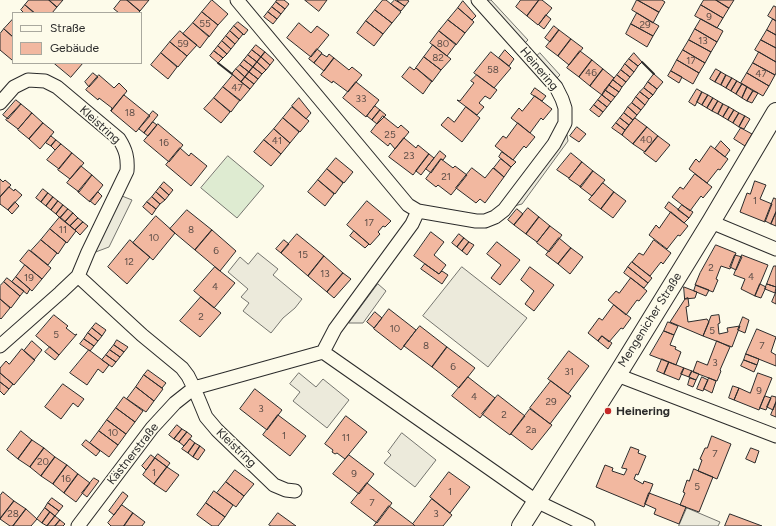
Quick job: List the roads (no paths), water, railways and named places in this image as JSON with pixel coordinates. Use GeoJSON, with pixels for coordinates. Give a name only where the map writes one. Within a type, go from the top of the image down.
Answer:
{"type":"FeatureCollection","features":[{"type":"Feature","properties":{"kind":"street","name":"Heinering"},"geometry":{"type":"LineString","coordinates":[[237,0],[408,205],[418,211],[476,221],[486,221],[495,217],[504,210],[554,144],[564,122],[565,108],[556,87],[478,0]]}},
{"type":"Feature","properties":{"kind":"street","name":"Kleistring"},"geometry":{"type":"LineString","coordinates":[[0,103],[14,87],[28,80],[45,81],[57,87],[119,139],[126,149],[128,162],[127,172],[78,276],[60,294],[0,346]]}},
{"type":"Feature","properties":{"kind":"street","name":"Mengenicher Straße"},"geometry":{"type":"LineString","coordinates":[[521,526],[711,222],[776,112]]}},
{"type":"Feature","properties":{"kind":"street"},"geometry":{"type":"LineString","coordinates":[[194,388],[323,352],[335,329],[412,224],[418,211]]}},
{"type":"Feature","properties":{"kind":"street"},"geometry":{"type":"LineString","coordinates":[[711,222],[776,249]]}},
{"type":"Feature","properties":{"kind":"street","name":"Kleistring"},"geometry":{"type":"LineString","coordinates":[[78,276],[142,335],[182,368],[194,388],[206,417],[217,430],[274,485],[295,492]]}},
{"type":"Feature","properties":{"kind":"street"},"geometry":{"type":"LineString","coordinates":[[323,352],[536,501],[588,526]]}},
{"type":"Feature","properties":{"kind":"street"},"geometry":{"type":"LineString","coordinates":[[616,375],[776,436]]}},
{"type":"Feature","properties":{"kind":"street","name":"Kästnerstraße"},"geometry":{"type":"LineString","coordinates":[[78,526],[152,428],[175,403],[194,388]]}},
{"type":"Feature","properties":{"kind":"place","name":"Heinering"},"geometry":{"type":"Point","coordinates":[608,411]}}]}
